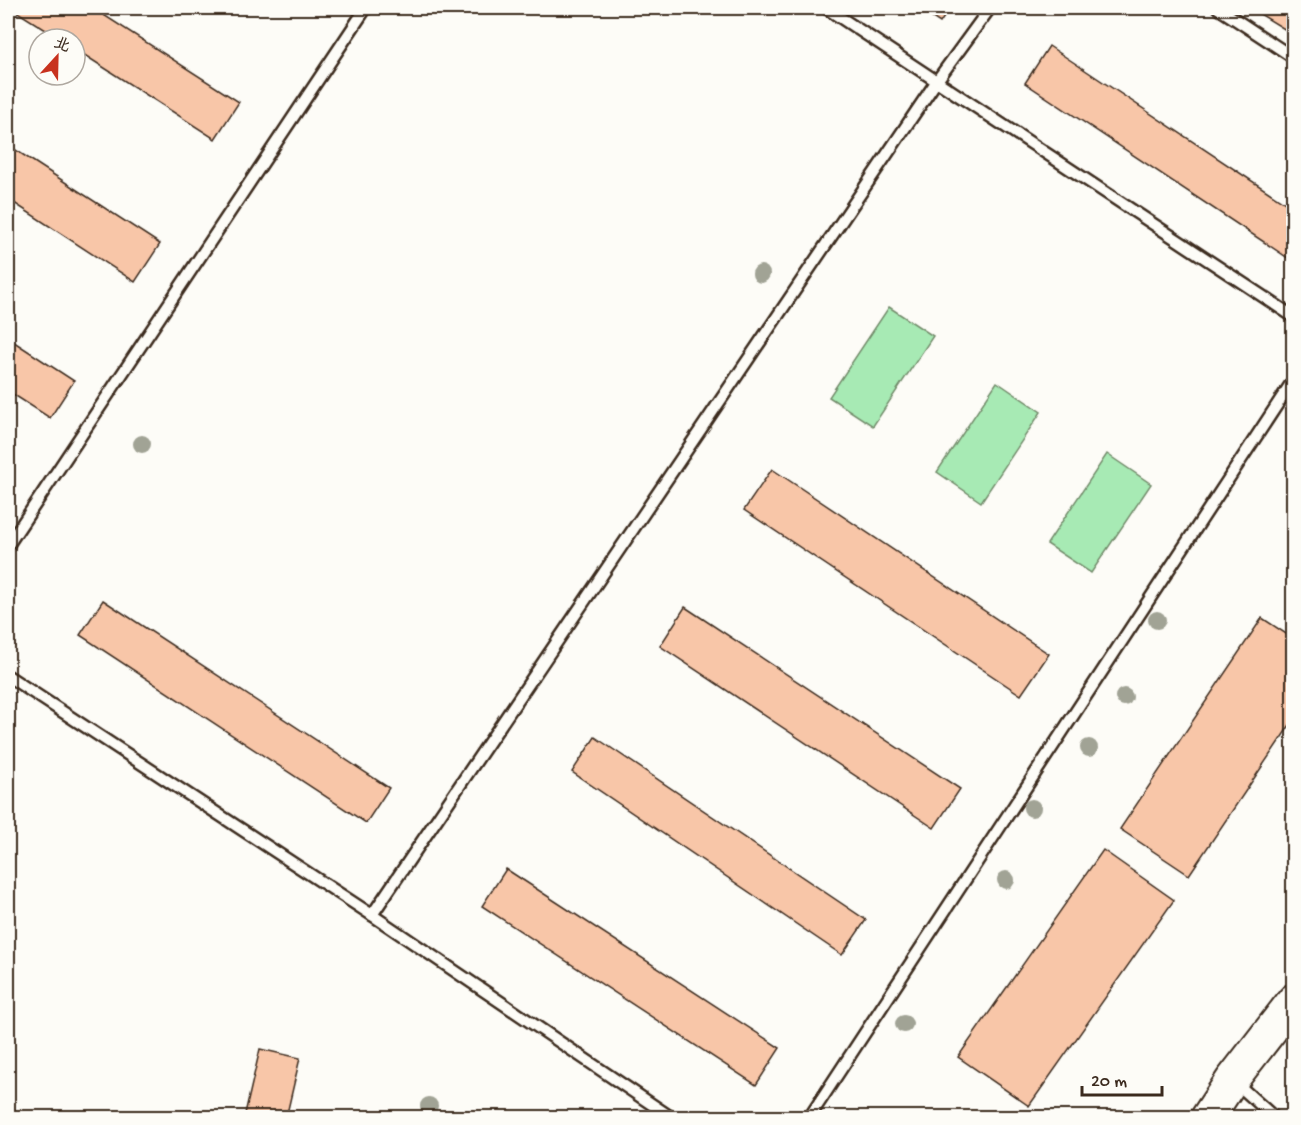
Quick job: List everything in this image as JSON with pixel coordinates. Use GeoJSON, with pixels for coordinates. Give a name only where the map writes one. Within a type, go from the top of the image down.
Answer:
{"type":"FeatureCollection","features":[{"type":"Feature","properties":{"kind":"main road"},"geometry":{"type":"LineString","coordinates":[[1207,1118],[1232,1080],[1293,1000]]}},
{"type":"Feature","properties":{"kind":"lane"},"geometry":{"type":"LineString","coordinates":[[8,545],[366,8]]}},
{"type":"Feature","properties":{"kind":"lane"},"geometry":{"type":"LineString","coordinates":[[826,8],[1293,317]]}},
{"type":"Feature","properties":{"kind":"lane"},"geometry":{"type":"LineString","coordinates":[[372,915],[936,82],[990,8]]}},
{"type":"Feature","properties":{"kind":"lane"},"geometry":{"type":"LineString","coordinates":[[1218,8],[1293,58]]}},
{"type":"Feature","properties":{"kind":"lane"},"geometry":{"type":"LineString","coordinates":[[809,1118],[1293,380]]}},
{"type":"Feature","properties":{"kind":"lane"},"geometry":{"type":"LineString","coordinates":[[8,676],[372,915],[672,1118]]}},
{"type":"Feature","properties":{"kind":"lane"},"geometry":{"type":"LineString","coordinates":[[1232,1080],[1275,1118]]}},
{"type":"Feature","properties":{"kind":"green space"},"geometry":{"type":"Polygon","coordinates":[[[889,307],[933,336],[873,426],[829,397],[889,307]]]}},
{"type":"Feature","properties":{"kind":"green space"},"geometry":{"type":"Polygon","coordinates":[[[997,382],[1041,412],[981,502],[937,472],[997,382]]]}},
{"type":"Feature","properties":{"kind":"green space"},"geometry":{"type":"Polygon","coordinates":[[[1107,454],[1151,484],[1091,573],[1047,544],[1107,454]]]}},
{"type":"Feature","properties":{"kind":"building"},"geometry":{"type":"Polygon","coordinates":[[[11,8],[93,8],[239,102],[215,139],[87,57],[87,27],[41,27],[11,8]]]}},
{"type":"Feature","properties":{"kind":"building"},"geometry":{"type":"Polygon","coordinates":[[[917,8],[950,8],[940,23],[917,8]]]}},
{"type":"Feature","properties":{"kind":"building"},"geometry":{"type":"Polygon","coordinates":[[[1250,8],[1294,8],[1294,19],[1286,30],[1250,8]]]}},
{"type":"Feature","properties":{"kind":"building"},"geometry":{"type":"Polygon","coordinates":[[[1049,46],[1294,209],[1294,262],[1025,83],[1049,46]]]}},
{"type":"Feature","properties":{"kind":"building"},"geometry":{"type":"Polygon","coordinates":[[[8,145],[160,244],[135,282],[8,199],[8,145]]]}},
{"type":"Feature","properties":{"kind":"building"},"geometry":{"type":"Polygon","coordinates":[[[8,338],[74,381],[50,418],[8,391],[8,338]]]}},
{"type":"Feature","properties":{"kind":"building"},"geometry":{"type":"Polygon","coordinates":[[[772,469],[1049,654],[1021,695],[744,510],[772,469]]]}},
{"type":"Feature","properties":{"kind":"building"},"geometry":{"type":"Polygon","coordinates":[[[103,600],[389,788],[366,823],[80,635],[103,600]]]}},
{"type":"Feature","properties":{"kind":"building"},"geometry":{"type":"Polygon","coordinates":[[[685,607],[960,789],[934,828],[660,646],[685,607]]]}},
{"type":"Feature","properties":{"kind":"building"},"geometry":{"type":"Polygon","coordinates":[[[1262,618],[1294,639],[1294,719],[1189,875],[1120,829],[1262,618]]]}},
{"type":"Feature","properties":{"kind":"building"},"geometry":{"type":"Polygon","coordinates":[[[595,737],[866,920],[842,955],[572,772],[595,737]]]}},
{"type":"Feature","properties":{"kind":"building"},"geometry":{"type":"Polygon","coordinates":[[[1103,850],[1174,900],[1029,1106],[958,1057],[1103,850]]]}},
{"type":"Feature","properties":{"kind":"building"},"geometry":{"type":"Polygon","coordinates":[[[506,869],[780,1048],[756,1085],[482,906],[506,869]]]}},
{"type":"Feature","properties":{"kind":"building"},"geometry":{"type":"Polygon","coordinates":[[[260,1049],[300,1058],[286,1118],[244,1118],[260,1049]]]}}]}
